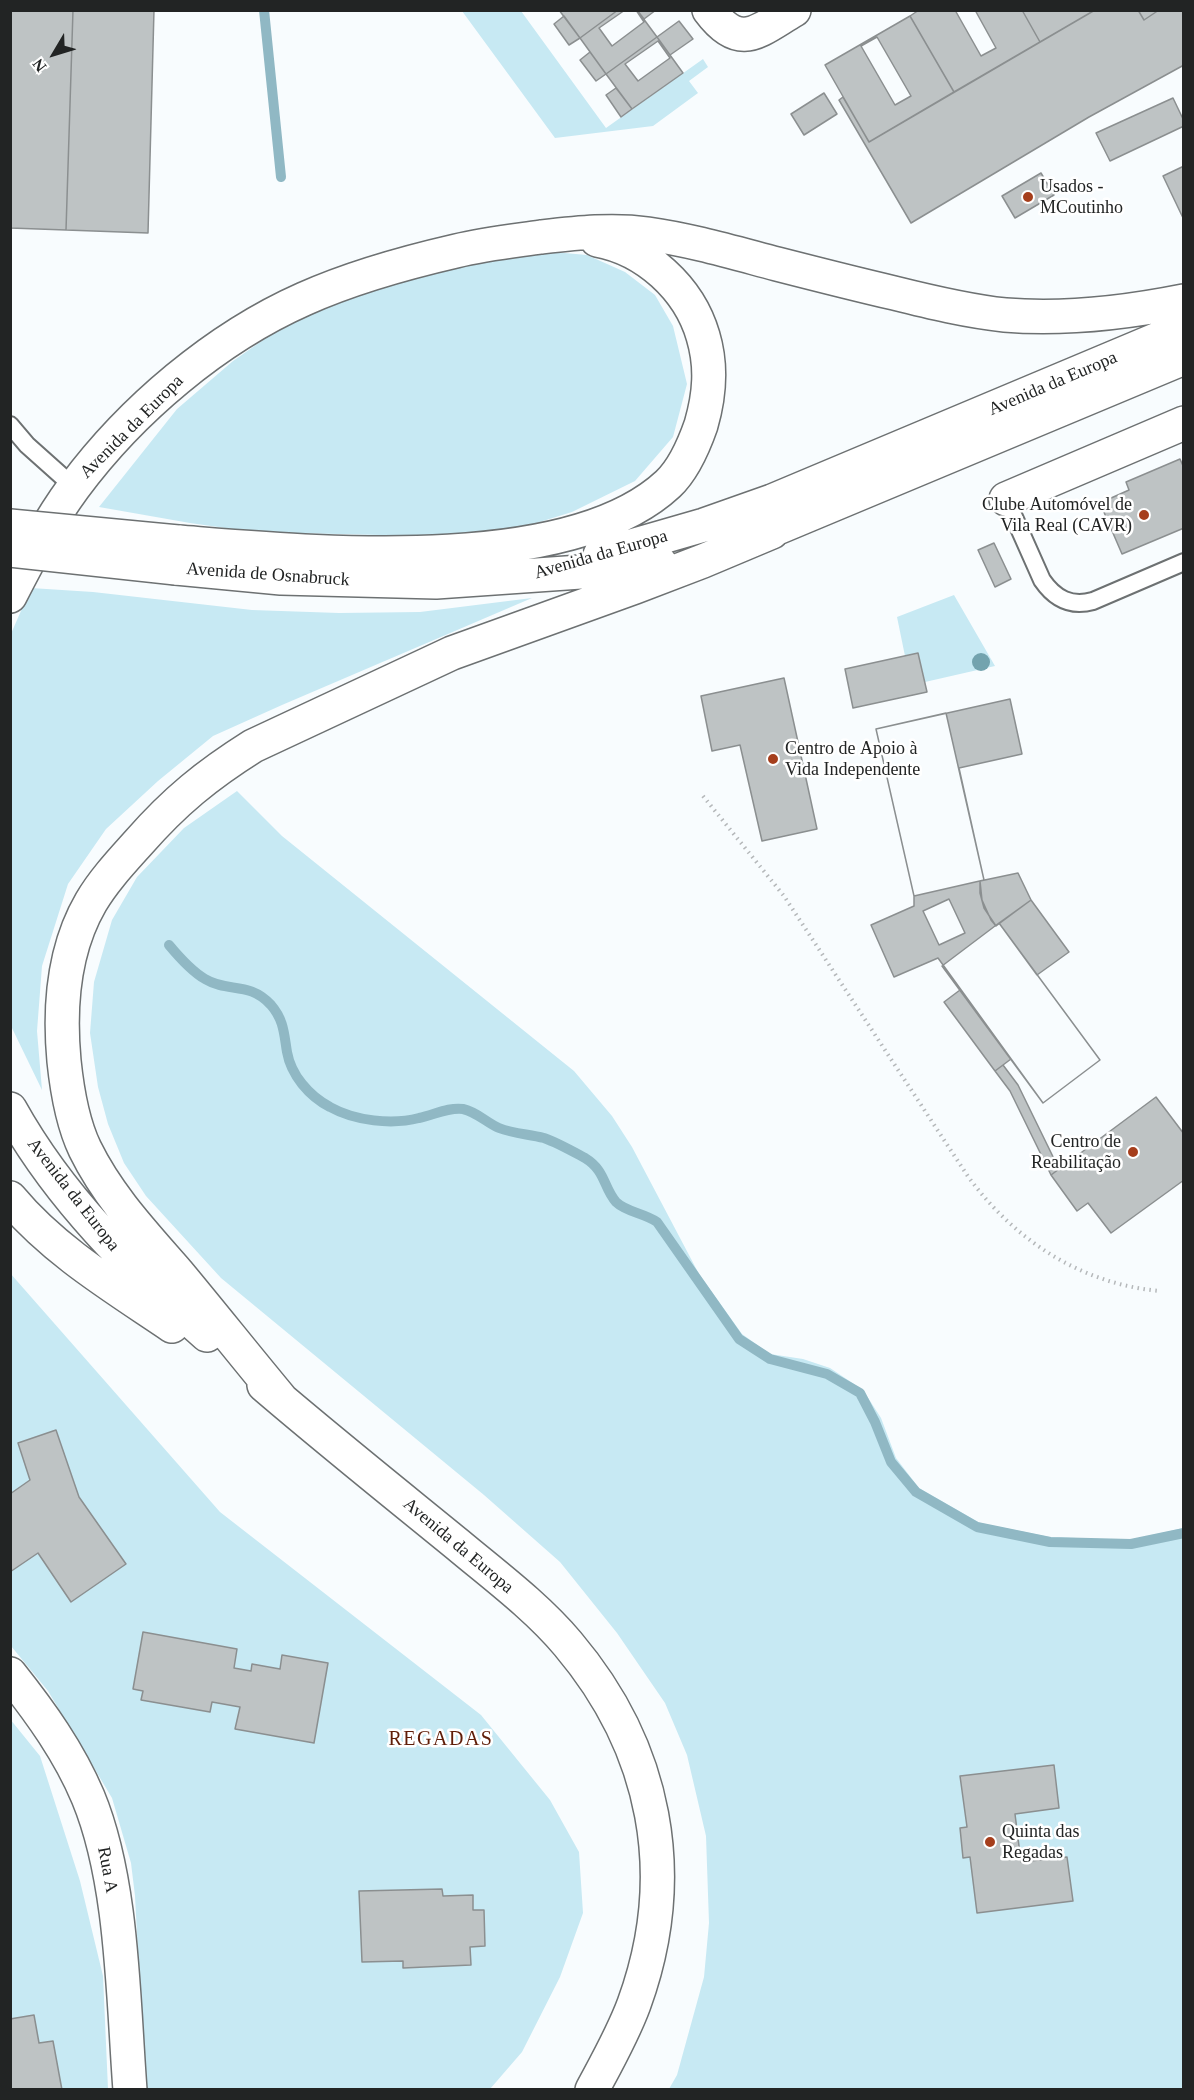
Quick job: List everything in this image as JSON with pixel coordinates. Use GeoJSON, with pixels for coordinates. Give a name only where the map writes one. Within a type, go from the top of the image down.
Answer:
{"type":"FeatureCollection","features":[{"type":"Feature","properties":{"kind":"main road"},"geometry":{"type":"LineString","coordinates":[[710,10],[726,30],[742,35],[757,31],[794,10]]}},
{"type":"Feature","properties":{"kind":"main road"},"geometry":{"type":"LineString","coordinates":[[542,237],[584,232],[646,233],[950,306],[1002,314],[1090,316],[1184,302]]}},
{"type":"Feature","properties":{"kind":"main road"},"geometry":{"type":"LineString","coordinates":[[10,526],[177,555],[263,549],[431,551],[506,546],[544,540],[598,525],[624,514],[650,499],[670,482],[686,460],[698,434],[706,408],[710,380],[708,352],[700,326],[687,302],[672,281],[652,264],[611,242],[587,238],[542,237]]}},
{"type":"Feature","properties":{"kind":"main road","name":"Avenida da Europa"},"geometry":{"type":"LineString","coordinates":[[10,596],[74,487],[108,446],[172,384],[228,341],[302,300],[377,271],[476,246],[542,237]]}},
{"type":"Feature","properties":{"kind":"main road","name":"Avenida da Europa"},"geometry":{"type":"LineString","coordinates":[[527,576],[761,506],[1184,328]]}},
{"type":"Feature","properties":{"kind":"main road","name":"Avenida da Europa"},"geometry":{"type":"LineString","coordinates":[[527,576],[654,564],[712,552],[772,532],[1184,358]]}},
{"type":"Feature","properties":{"kind":"main road"},"geometry":{"type":"LineString","coordinates":[[1006,499],[1184,423]]}},
{"type":"Feature","properties":{"kind":"main road"},"geometry":{"type":"LineString","coordinates":[[281,1399],[118,1203],[84,1147],[67,1088],[61,1032],[66,974],[72,947],[91,902],[116,868],[168,810],[187,792],[230,760],[254,746],[452,653],[661,578],[772,532]]}},
{"type":"Feature","properties":{"kind":"main road","name":"Avenida de Osnabruck"},"geometry":{"type":"LineString","coordinates":[[10,550],[177,555],[228,574],[336,581],[436,582],[527,576]]}},
{"type":"Feature","properties":{"kind":"main road","name":"Avenida da Europa"},"geometry":{"type":"LineString","coordinates":[[10,1109],[36,1152],[60,1185],[87,1220],[118,1253],[281,1399],[466,1551],[547,1622],[599,1684],[626,1733],[644,1779],[654,1831],[657,1881],[654,1929],[634,2004],[615,2048],[592,2090]]}},
{"type":"Feature","properties":{"kind":"main road"},"geometry":{"type":"LineString","coordinates":[[10,1198],[32,1222],[91,1270],[281,1399]]}},
{"type":"Feature","properties":{"kind":"main road","name":"Rua A"},"geometry":{"type":"LineString","coordinates":[[10,1674],[58,1740],[88,1797],[100,1830],[119,1948],[130,2090]]}},
{"type":"Feature","properties":{"kind":"lane"},"geometry":{"type":"LineString","coordinates":[[10,425],[27,445],[74,487]]}},
{"type":"Feature","properties":{"kind":"lane"},"geometry":{"type":"LineString","coordinates":[[1006,499],[1048,590],[1070,603],[1082,604],[1093,601],[1184,562]]}},
{"type":"Feature","properties":{"kind":"path"},"geometry":{"type":"LineString","coordinates":[[704,796],[784,896],[989,1205],[1012,1228],[1078,1269],[1108,1282],[1160,1291]]}},
{"type":"Feature","properties":{"kind":"shaded area"},"geometry":{"type":"Polygon","coordinates":[[[462,11],[521,11],[606,128],[703,59],[708,67],[689,81],[698,93],[653,126],[555,138],[462,11]]]}},
{"type":"Feature","properties":{"kind":"shaded area"},"geometry":{"type":"Polygon","coordinates":[[[531,250],[587,255],[625,272],[655,295],[673,326],[687,384],[673,437],[635,481],[572,512],[517,529],[453,535],[253,532],[99,507],[177,409],[233,361],[286,324],[336,301],[410,276],[531,250]]]}},
{"type":"Feature","properties":{"kind":"shaded area"},"geometry":{"type":"Polygon","coordinates":[[[31,588],[93,592],[252,610],[339,613],[420,612],[532,598],[213,736],[158,781],[106,829],[68,884],[42,966],[37,1031],[42,1090],[11,1026],[10,636],[31,588]]]}},
{"type":"Feature","properties":{"kind":"shaded area"},"geometry":{"type":"Polygon","coordinates":[[[954,595],[995,666],[925,682],[918,653],[905,656],[897,617],[954,595]]]}},
{"type":"Feature","properties":{"kind":"shaded area"},"geometry":{"type":"Polygon","coordinates":[[[237,791],[282,836],[574,1071],[612,1116],[632,1147],[699,1274],[742,1334],[770,1354],[803,1359],[830,1368],[863,1390],[881,1418],[896,1458],[919,1488],[980,1523],[1050,1537],[1130,1540],[1183,1528],[1183,2089],[669,2089],[677,2075],[704,1977],[709,1923],[706,1836],[687,1755],[665,1703],[617,1633],[560,1562],[484,1495],[221,1278],[146,1196],[124,1163],[108,1124],[98,1087],[90,1033],[94,982],[112,920],[137,877],[184,828],[237,791]]]}},
{"type":"Feature","properties":{"kind":"shaded area"},"geometry":{"type":"Polygon","coordinates":[[[10,1273],[220,1512],[481,1715],[550,1800],[579,1852],[583,1913],[560,1977],[522,2052],[490,2089],[145,2089],[135,1896],[131,1863],[112,1798],[48,1691],[11,1646],[10,1273]]]}},
{"type":"Feature","properties":{"kind":"shaded area"},"geometry":{"type":"Polygon","coordinates":[[[10,1719],[40,1756],[80,1881],[103,1976],[108,2089],[11,2089],[10,1719]]]}},
{"type":"Feature","properties":{"kind":"building"},"geometry":{"type":"Polygon","coordinates":[[[10,10],[73,10],[66,230],[10,228],[10,10]]]}},
{"type":"Feature","properties":{"kind":"building"},"geometry":{"type":"Polygon","coordinates":[[[73,10],[154,10],[148,233],[66,230],[73,10]]]}},
{"type":"Feature","properties":{"kind":"building"},"geometry":{"type":"Polygon","coordinates":[[[559,10],[618,10],[580,38],[559,10]]]}},
{"type":"Feature","properties":{"kind":"building"},"geometry":{"type":"Polygon","coordinates":[[[618,10],[637,10],[657,37],[606,74],[580,38],[618,10]]]}},
{"type":"Feature","properties":{"kind":"building"},"geometry":{"type":"Polygon","coordinates":[[[625,10],[636,10],[644,22],[612,46],[599,28],[625,10]]]}},
{"type":"Feature","properties":{"kind":"building"},"geometry":{"type":"Polygon","coordinates":[[[637,10],[656,10],[644,19],[637,10]]]}},
{"type":"Feature","properties":{"kind":"building"},"geometry":{"type":"Polygon","coordinates":[[[919,10],[1022,10],[1040,42],[954,92],[910,16],[919,10]]]}},
{"type":"Feature","properties":{"kind":"building"},"geometry":{"type":"Polygon","coordinates":[[[955,10],[975,10],[996,48],[981,56],[955,10]]]}},
{"type":"Feature","properties":{"kind":"building"},"geometry":{"type":"Polygon","coordinates":[[[1022,10],[1095,10],[1040,42],[1022,10]]]}},
{"type":"Feature","properties":{"kind":"building"},"geometry":{"type":"Polygon","coordinates":[[[1095,10],[1138,10],[1144,20],[1159,10],[1184,10],[1184,65],[1089,117],[911,223],[839,100],[843,97],[869,142],[1095,10]]]}},
{"type":"Feature","properties":{"kind":"building"},"geometry":{"type":"Polygon","coordinates":[[[1138,10],[1159,10],[1144,20],[1138,10]]]}},
{"type":"Feature","properties":{"kind":"building"},"geometry":{"type":"Polygon","coordinates":[[[564,16],[580,38],[569,45],[554,24],[564,16]]]}},
{"type":"Feature","properties":{"kind":"building"},"geometry":{"type":"Polygon","coordinates":[[[910,16],[954,92],[869,142],[825,65],[910,16]]]}},
{"type":"Feature","properties":{"kind":"building"},"geometry":{"type":"Polygon","coordinates":[[[679,21],[693,39],[670,55],[657,37],[679,21]]]}},
{"type":"Feature","properties":{"kind":"building"},"geometry":{"type":"Polygon","coordinates":[[[657,37],[683,73],[632,109],[606,74],[657,37]]]}},
{"type":"Feature","properties":{"kind":"building"},"geometry":{"type":"Polygon","coordinates":[[[877,37],[911,96],[895,105],[861,46],[877,37]]]}},
{"type":"Feature","properties":{"kind":"building"},"geometry":{"type":"Polygon","coordinates":[[[658,41],[670,58],[638,81],[625,64],[658,41]]]}},
{"type":"Feature","properties":{"kind":"building"},"geometry":{"type":"Polygon","coordinates":[[[590,52],[606,74],[596,81],[580,60],[590,52]]]}},
{"type":"Feature","properties":{"kind":"building"},"geometry":{"type":"Polygon","coordinates":[[[616,88],[632,109],[621,117],[606,95],[616,88]]]}},
{"type":"Feature","properties":{"kind":"building"},"geometry":{"type":"Polygon","coordinates":[[[824,93],[837,114],[804,135],[791,114],[824,93]]]}},
{"type":"Feature","properties":{"kind":"building"},"geometry":{"type":"Polygon","coordinates":[[[1173,98],[1184,121],[1184,126],[1110,161],[1096,133],[1173,98]]]}},
{"type":"Feature","properties":{"kind":"building"},"geometry":{"type":"Polygon","coordinates":[[[1184,166],[1184,220],[1163,176],[1184,166]]]}},
{"type":"Feature","properties":{"kind":"building"},"geometry":{"type":"Polygon","coordinates":[[[1041,173],[1054,195],[1015,218],[1002,196],[1041,173]]]}},
{"type":"Feature","properties":{"kind":"building","name":"Clube Automóvel de Vila Real (CAVR)"},"geometry":{"type":"Polygon","coordinates":[[[1180,459],[1184,468],[1184,528],[1122,554],[1100,503],[1129,490],[1126,482],[1180,459]]]}},
{"type":"Feature","properties":{"kind":"building"},"geometry":{"type":"Polygon","coordinates":[[[994,543],[1011,579],[995,587],[978,550],[994,543]]]}},
{"type":"Feature","properties":{"kind":"building"},"geometry":{"type":"Polygon","coordinates":[[[918,653],[927,692],[853,708],[845,669],[918,653]]]}},
{"type":"Feature","properties":{"kind":"building","name":"Centro de Apoio à Vida Independente"},"geometry":{"type":"Polygon","coordinates":[[[784,678],[817,829],[762,841],[740,745],[712,751],[701,696],[784,678]]]}},
{"type":"Feature","properties":{"kind":"building"},"geometry":{"type":"Polygon","coordinates":[[[1010,699],[1022,754],[959,768],[984,880],[980,881],[982,900],[991,920],[996,926],[999,923],[1100,1060],[1043,1103],[938,958],[894,977],[871,925],[914,906],[914,896],[876,729],[1010,699]]]}},
{"type":"Feature","properties":{"kind":"building"},"geometry":{"type":"Polygon","coordinates":[[[946,713],[984,880],[914,896],[876,729],[946,713]]]}},
{"type":"Feature","properties":{"kind":"building"},"geometry":{"type":"Polygon","coordinates":[[[1018,873],[1031,900],[996,926],[984,908],[980,881],[1018,873]]]}},
{"type":"Feature","properties":{"kind":"building"},"geometry":{"type":"Polygon","coordinates":[[[949,899],[965,933],[939,945],[923,911],[949,899]]]}},
{"type":"Feature","properties":{"kind":"building"},"geometry":{"type":"Polygon","coordinates":[[[1031,900],[1069,952],[1037,975],[999,923],[1031,900]]]}},
{"type":"Feature","properties":{"kind":"building"},"geometry":{"type":"Polygon","coordinates":[[[999,923],[1100,1060],[1043,1103],[942,966],[999,923]]]}},
{"type":"Feature","properties":{"kind":"building"},"geometry":{"type":"Polygon","coordinates":[[[960,990],[1011,1059],[995,1071],[944,1002],[960,990]]]}},
{"type":"Feature","properties":{"kind":"building"},"geometry":{"type":"Polygon","coordinates":[[[1003,1065],[1018,1085],[1059,1169],[1051,1175],[1010,1091],[995,1071],[1003,1065]]]}},
{"type":"Feature","properties":{"kind":"building","name":"Centro de Reabilitação"},"geometry":{"type":"Polygon","coordinates":[[[1156,1097],[1184,1134],[1184,1180],[1111,1233],[1088,1203],[1077,1211],[1051,1175],[1156,1097]]]}},
{"type":"Feature","properties":{"kind":"building"},"geometry":{"type":"Polygon","coordinates":[[[56,1430],[79,1497],[126,1564],[71,1602],[38,1553],[10,1572],[10,1494],[30,1480],[18,1443],[56,1430]]]}},
{"type":"Feature","properties":{"kind":"building"},"geometry":{"type":"Polygon","coordinates":[[[143,1632],[237,1649],[234,1668],[251,1671],[252,1664],[280,1669],[282,1655],[328,1663],[314,1743],[235,1729],[240,1707],[212,1702],[210,1712],[141,1700],[143,1691],[133,1689],[143,1632]]]}},
{"type":"Feature","properties":{"kind":"building","name":"Quinta das Regadas"},"geometry":{"type":"Polygon","coordinates":[[[1054,1765],[1059,1808],[1015,1814],[1021,1862],[1067,1857],[1073,1901],[977,1913],[970,1857],[963,1858],[960,1828],[967,1827],[960,1776],[1054,1765]]]}},
{"type":"Feature","properties":{"kind":"building"},"geometry":{"type":"Polygon","coordinates":[[[442,1889],[443,1896],[473,1895],[473,1910],[484,1910],[485,1946],[470,1947],[471,1965],[403,1968],[403,1961],[362,1962],[359,1891],[442,1889]]]}},
{"type":"Feature","properties":{"kind":"building"},"geometry":{"type":"Polygon","coordinates":[[[34,2015],[39,2043],[53,2041],[62,2090],[10,2090],[10,2019],[34,2015]]]}},
{"type":"Feature","properties":{"kind":"waterway"},"geometry":{"type":"LineString","coordinates":[[264,10],[281,177]]}},
{"type":"Feature","properties":{"kind":"waterway"},"geometry":{"type":"LineString","coordinates":[[169,945],[190,968],[205,979],[222,986],[255,993],[271,1005],[281,1022],[292,1069],[308,1091],[330,1107],[351,1116],[386,1121],[408,1120],[446,1110],[463,1109],[510,1132],[544,1138],[592,1163],[601,1174],[616,1202],[657,1222],[739,1339],[770,1359],[827,1374],[860,1393],[891,1462],[916,1492],[977,1527],[1050,1542],[1131,1544],[1184,1533]]}},
{"type":"Feature","properties":{"kind":"place","name":"Usados - MCoutinho"},"geometry":{"type":"Point","coordinates":[1028,197]}},
{"type":"Feature","properties":{"kind":"place","name":"Clube Automóvel de Vila Real (CAVR)"},"geometry":{"type":"Point","coordinates":[1144,515]}},
{"type":"Feature","properties":{"kind":"place","name":"Centro de Apoio à Vida Independente"},"geometry":{"type":"Point","coordinates":[773,759]}},
{"type":"Feature","properties":{"kind":"place","name":"Centro de Reabilitação"},"geometry":{"type":"Point","coordinates":[1133,1152]}},
{"type":"Feature","properties":{"kind":"place","name":"Quinta das Regadas"},"geometry":{"type":"Point","coordinates":[990,1842]}},
{"type":"Feature","properties":{"kind":"district","name":"REGADAS"},"geometry":{"type":"Point","coordinates":[441,1740]}}]}
